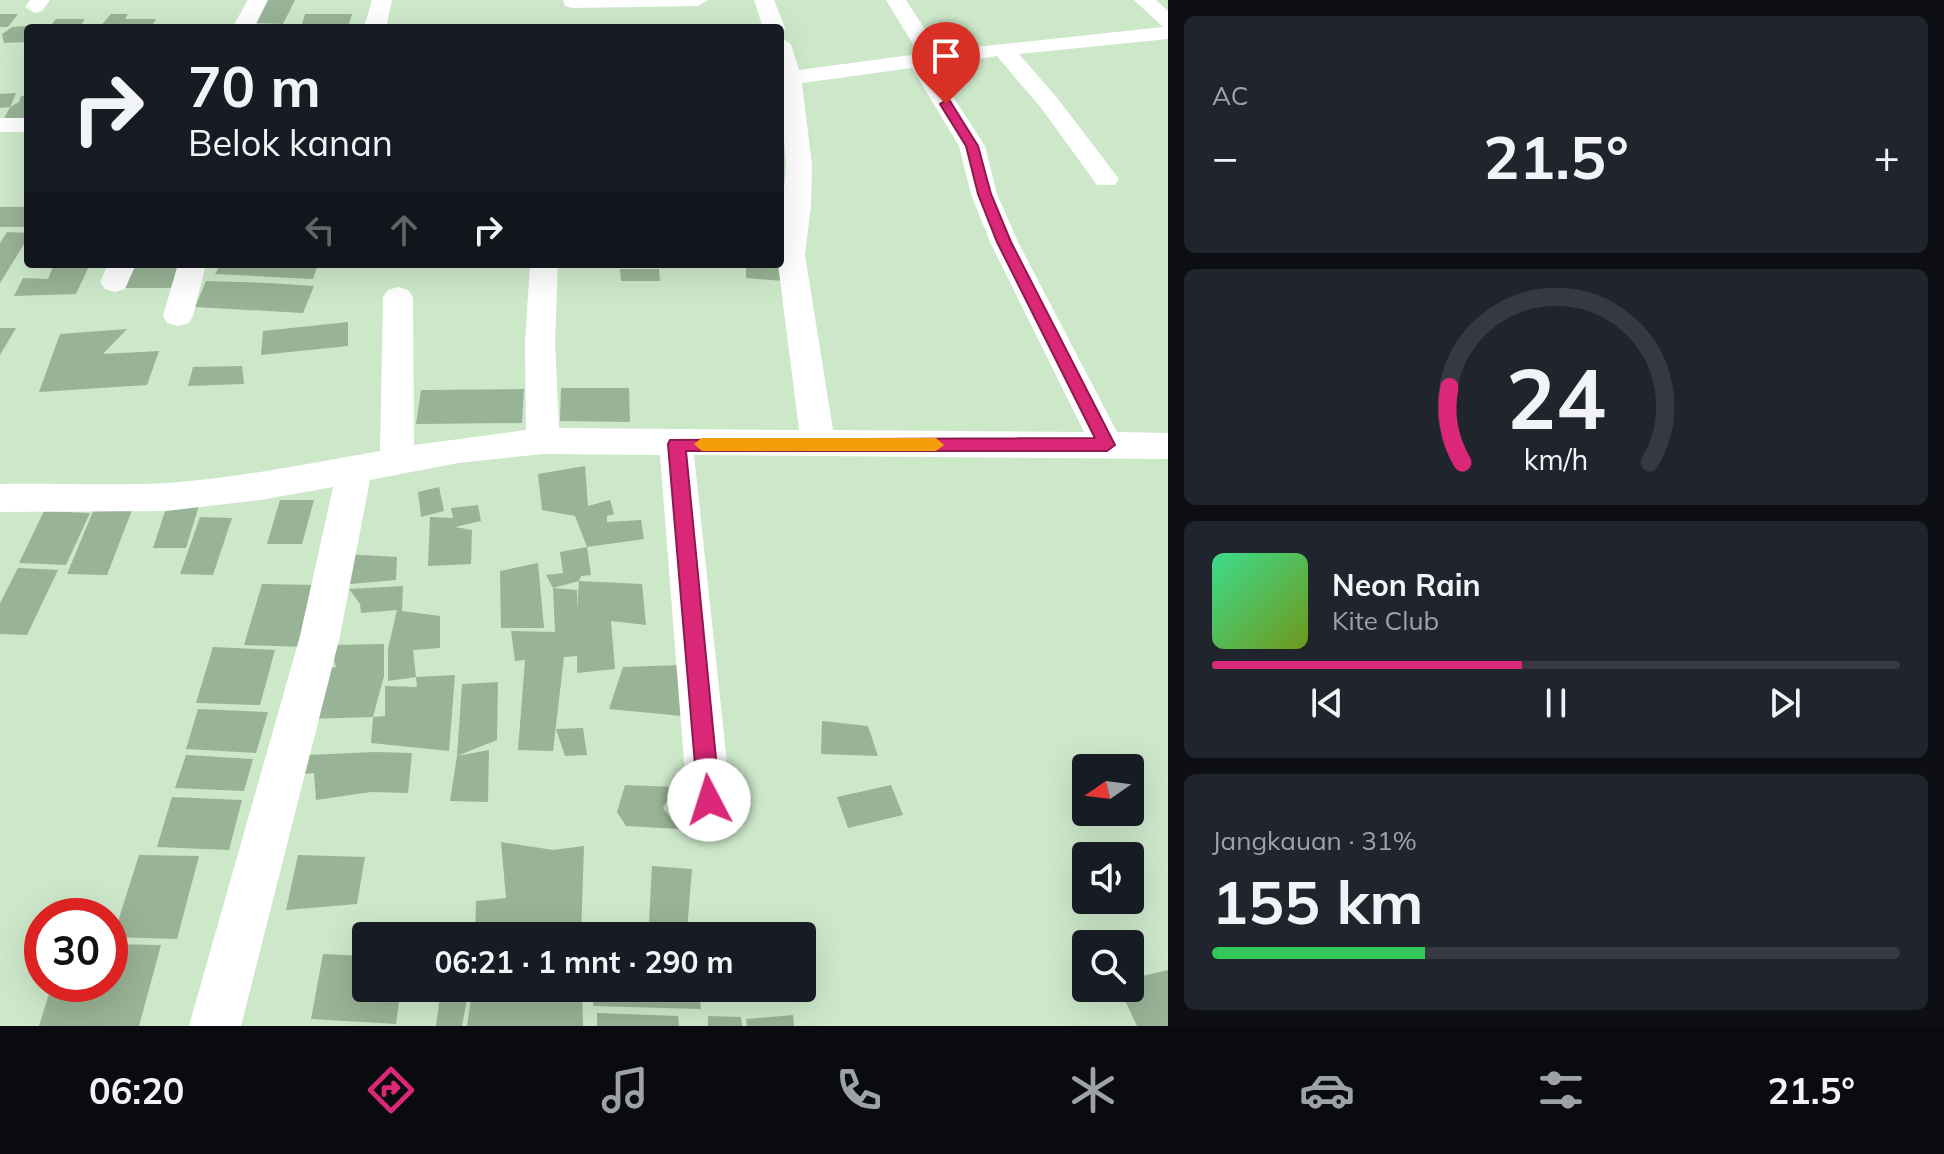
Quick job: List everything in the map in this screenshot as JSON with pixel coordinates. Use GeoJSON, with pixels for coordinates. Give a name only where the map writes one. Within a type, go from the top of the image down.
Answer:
{"type":"FeatureCollection","features":[{"type":"Feature","properties":{"kind":"street"},"geometry":{"type":"LineString","coordinates":[[245,24],[258,0]]}},
{"type":"Feature","properties":{"kind":"street"},"geometry":{"type":"LineString","coordinates":[[376,24],[382,0]]}},
{"type":"Feature","properties":{"kind":"street"},"geometry":{"type":"LineString","coordinates":[[572,8],[698,0]]}},
{"type":"Feature","properties":{"kind":"street"},"geometry":{"type":"LineString","coordinates":[[764,0],[773,24]]}},
{"type":"Feature","properties":{"kind":"street"},"geometry":{"type":"LineString","coordinates":[[896,0],[972,146],[984,194],[1004,242],[1107,445]]}},
{"type":"Feature","properties":{"kind":"street"},"geometry":{"type":"LineString","coordinates":[[1144,0],[1168,22]]}},
{"type":"Feature","properties":{"kind":"street"},"geometry":{"type":"LineString","coordinates":[[818,444],[791,255],[798,205],[788,75],[927,56],[1168,33]]}},
{"type":"Feature","properties":{"kind":"street"},"geometry":{"type":"LineString","coordinates":[[1003,49],[1050,104],[1106,179]]}},
{"type":"Feature","properties":{"kind":"street"},"geometry":{"type":"LineString","coordinates":[[0,125],[24,125]]}},
{"type":"Feature","properties":{"kind":"street"},"geometry":{"type":"LineString","coordinates":[[178,316],[191,268]]}},
{"type":"Feature","properties":{"kind":"street"},"geometry":{"type":"LineString","coordinates":[[543,441],[540,342],[544,268]]}},
{"type":"Feature","properties":{"kind":"street"},"geometry":{"type":"LineString","coordinates":[[397,460],[398,297]]}},
{"type":"Feature","properties":{"kind":"street"},"geometry":{"type":"LineString","coordinates":[[0,498],[166,497],[261,486],[355,466],[458,450],[543,441],[1168,446]]}},
{"type":"Feature","properties":{"kind":"street"},"geometry":{"type":"LineString","coordinates":[[676,444],[709,800]]}},
{"type":"Feature","properties":{"kind":"street"},"geometry":{"type":"LineString","coordinates":[[215,1026],[316,651],[355,466]]}},
{"type":"Feature","properties":{"kind":"building"},"geometry":{"type":"Polygon","coordinates":[[[263,0],[295,0],[283,24],[251,23],[263,0]]]}},
{"type":"Feature","properties":{"kind":"building"},"geometry":{"type":"Polygon","coordinates":[[[0,14],[18,14],[8,27],[0,27],[0,14]]]}},
{"type":"Feature","properties":{"kind":"building"},"geometry":{"type":"Polygon","coordinates":[[[111,14],[128,14],[125,19],[156,19],[153,24],[102,24],[111,14]]]}},
{"type":"Feature","properties":{"kind":"building"},"geometry":{"type":"Polygon","coordinates":[[[305,14],[352,14],[349,24],[302,24],[305,14]]]}},
{"type":"Feature","properties":{"kind":"building"},"geometry":{"type":"Polygon","coordinates":[[[56,19],[85,19],[82,24],[52,24],[56,19]]]}},
{"type":"Feature","properties":{"kind":"building"},"geometry":{"type":"Polygon","coordinates":[[[24,26],[24,42],[4,43],[2,34],[12,27],[24,26]]]}},
{"type":"Feature","properties":{"kind":"building"},"geometry":{"type":"Polygon","coordinates":[[[16,93],[10,107],[0,108],[0,94],[16,93]]]}},
{"type":"Feature","properties":{"kind":"building"},"geometry":{"type":"Polygon","coordinates":[[[24,96],[24,123],[1,124],[10,107],[24,96]]]}},
{"type":"Feature","properties":{"kind":"building"},"geometry":{"type":"Polygon","coordinates":[[[0,207],[24,207],[24,227],[0,227],[0,207]]]}},
{"type":"Feature","properties":{"kind":"building"},"geometry":{"type":"Polygon","coordinates":[[[7,232],[24,233],[24,244],[0,283],[0,243],[7,232]]]}},
{"type":"Feature","properties":{"kind":"building"},"geometry":{"type":"Polygon","coordinates":[[[52,268],[88,268],[76,294],[14,296],[23,278],[48,279],[52,268]]]}},
{"type":"Feature","properties":{"kind":"building"},"geometry":{"type":"Polygon","coordinates":[[[124,268],[178,268],[171,288],[115,288],[124,268]]]}},
{"type":"Feature","properties":{"kind":"building"},"geometry":{"type":"Polygon","coordinates":[[[219,268],[317,268],[313,279],[215,274],[219,268]]]}},
{"type":"Feature","properties":{"kind":"building"},"geometry":{"type":"Polygon","coordinates":[[[746,268],[782,268],[783,281],[746,278],[746,268]]]}},
{"type":"Feature","properties":{"kind":"building"},"geometry":{"type":"Polygon","coordinates":[[[620,269],[659,269],[660,281],[621,281],[620,269]]]}},
{"type":"Feature","properties":{"kind":"building"},"geometry":{"type":"Polygon","coordinates":[[[206,281],[314,286],[303,313],[195,307],[206,281]]]}},
{"type":"Feature","properties":{"kind":"building"},"geometry":{"type":"Polygon","coordinates":[[[348,322],[348,346],[261,355],[263,331],[348,322]]]}},
{"type":"Feature","properties":{"kind":"building"},"geometry":{"type":"Polygon","coordinates":[[[0,328],[16,328],[0,355],[0,328]]]}},
{"type":"Feature","properties":{"kind":"building"},"geometry":{"type":"Polygon","coordinates":[[[127,329],[103,354],[159,351],[147,385],[39,392],[60,334],[127,329]]]}},
{"type":"Feature","properties":{"kind":"building"},"geometry":{"type":"Polygon","coordinates":[[[242,366],[244,384],[188,386],[193,367],[242,366]]]}},
{"type":"Feature","properties":{"kind":"building"},"geometry":{"type":"Polygon","coordinates":[[[561,388],[629,388],[630,422],[560,421],[561,388]]]}},
{"type":"Feature","properties":{"kind":"building"},"geometry":{"type":"Polygon","coordinates":[[[524,389],[522,423],[416,424],[421,390],[524,389]]]}},
{"type":"Feature","properties":{"kind":"building"},"geometry":{"type":"Polygon","coordinates":[[[585,466],[588,506],[610,500],[614,514],[607,516],[607,522],[641,520],[644,539],[587,547],[575,516],[542,510],[538,474],[585,466]]]}},
{"type":"Feature","properties":{"kind":"building"},"geometry":{"type":"Polygon","coordinates":[[[439,487],[444,511],[421,517],[418,492],[439,487]]]}},
{"type":"Feature","properties":{"kind":"building"},"geometry":{"type":"Polygon","coordinates":[[[280,500],[314,500],[302,544],[267,544],[280,500]]]}},
{"type":"Feature","properties":{"kind":"building"},"geometry":{"type":"Polygon","coordinates":[[[168,502],[200,502],[186,548],[153,548],[168,502]]]}},
{"type":"Feature","properties":{"kind":"building"},"geometry":{"type":"Polygon","coordinates":[[[96,504],[134,505],[107,575],[67,574],[96,504]]]}},
{"type":"Feature","properties":{"kind":"building"},"geometry":{"type":"Polygon","coordinates":[[[478,505],[481,521],[455,527],[472,530],[471,564],[428,566],[430,517],[453,518],[451,508],[478,505]]]}},
{"type":"Feature","properties":{"kind":"building"},"geometry":{"type":"Polygon","coordinates":[[[44,511],[90,513],[66,565],[19,563],[44,511]]]}},
{"type":"Feature","properties":{"kind":"building"},"geometry":{"type":"Polygon","coordinates":[[[200,517],[232,518],[213,575],[180,574],[200,517]]]}},
{"type":"Feature","properties":{"kind":"building"},"geometry":{"type":"Polygon","coordinates":[[[587,547],[591,575],[553,588],[546,575],[563,573],[560,552],[587,547]]]}},
{"type":"Feature","properties":{"kind":"building"},"geometry":{"type":"Polygon","coordinates":[[[344,554],[397,557],[396,580],[339,585],[344,554]]]}},
{"type":"Feature","properties":{"kind":"building"},"geometry":{"type":"Polygon","coordinates":[[[538,563],[544,628],[501,628],[500,571],[538,563]]]}},
{"type":"Feature","properties":{"kind":"building"},"geometry":{"type":"Polygon","coordinates":[[[18,568],[58,570],[27,635],[0,634],[0,603],[18,568]]]}},
{"type":"Feature","properties":{"kind":"building"},"geometry":{"type":"Polygon","coordinates":[[[579,581],[642,584],[646,625],[611,621],[615,669],[577,673],[577,656],[564,657],[553,751],[518,750],[525,660],[515,661],[511,631],[555,632],[553,588],[577,590],[577,609],[579,581]]]}},
{"type":"Feature","properties":{"kind":"building"},"geometry":{"type":"Polygon","coordinates":[[[262,584],[318,585],[304,647],[244,645],[262,584]]]}},
{"type":"Feature","properties":{"kind":"building"},"geometry":{"type":"Polygon","coordinates":[[[403,586],[402,611],[440,616],[440,648],[413,650],[416,677],[388,681],[388,649],[397,610],[361,613],[360,604],[349,589],[403,586]]]}},
{"type":"Feature","properties":{"kind":"building"},"geometry":{"type":"Polygon","coordinates":[[[384,644],[384,676],[373,717],[305,719],[322,670],[336,667],[330,645],[384,644]]]}},
{"type":"Feature","properties":{"kind":"building"},"geometry":{"type":"Polygon","coordinates":[[[213,647],[275,650],[260,705],[196,703],[213,647]]]}},
{"type":"Feature","properties":{"kind":"building"},"geometry":{"type":"Polygon","coordinates":[[[682,665],[682,716],[609,709],[623,667],[682,665]]]}},
{"type":"Feature","properties":{"kind":"building"},"geometry":{"type":"Polygon","coordinates":[[[455,675],[449,751],[371,743],[373,717],[385,716],[385,686],[417,687],[416,677],[455,675]]]}},
{"type":"Feature","properties":{"kind":"building"},"geometry":{"type":"Polygon","coordinates":[[[498,682],[497,740],[457,756],[462,684],[498,682]]]}},
{"type":"Feature","properties":{"kind":"building"},"geometry":{"type":"Polygon","coordinates":[[[198,709],[268,712],[256,753],[186,749],[198,709]]]}},
{"type":"Feature","properties":{"kind":"building"},"geometry":{"type":"Polygon","coordinates":[[[822,721],[868,726],[878,756],[821,754],[822,721]]]}},
{"type":"Feature","properties":{"kind":"building"},"geometry":{"type":"Polygon","coordinates":[[[583,728],[587,755],[565,756],[556,729],[583,728]]]}},
{"type":"Feature","properties":{"kind":"building"},"geometry":{"type":"Polygon","coordinates":[[[489,750],[488,802],[450,801],[457,756],[489,750]]]}},
{"type":"Feature","properties":{"kind":"building"},"geometry":{"type":"Polygon","coordinates":[[[412,753],[408,793],[371,792],[316,800],[314,773],[304,774],[307,755],[412,753]]]}},
{"type":"Feature","properties":{"kind":"building"},"geometry":{"type":"Polygon","coordinates":[[[186,755],[253,759],[244,791],[175,788],[186,755]]]}},
{"type":"Feature","properties":{"kind":"building"},"geometry":{"type":"Polygon","coordinates":[[[625,785],[675,787],[663,808],[679,829],[626,826],[617,812],[625,785]]]}},
{"type":"Feature","properties":{"kind":"building"},"geometry":{"type":"Polygon","coordinates":[[[891,785],[903,815],[848,828],[837,797],[891,785]]]}},
{"type":"Feature","properties":{"kind":"building"},"geometry":{"type":"Polygon","coordinates":[[[172,797],[242,800],[229,850],[157,847],[172,797]]]}},
{"type":"Feature","properties":{"kind":"building"},"geometry":{"type":"Polygon","coordinates":[[[501,842],[553,850],[584,846],[581,922],[475,922],[476,901],[506,898],[501,842]]]}},
{"type":"Feature","properties":{"kind":"building"},"geometry":{"type":"Polygon","coordinates":[[[139,855],[199,856],[177,939],[128,937],[128,898],[125,898],[139,855]]]}},
{"type":"Feature","properties":{"kind":"building"},"geometry":{"type":"Polygon","coordinates":[[[298,855],[365,857],[357,904],[286,910],[298,855]]]}},
{"type":"Feature","properties":{"kind":"building"},"geometry":{"type":"Polygon","coordinates":[[[652,866],[692,869],[688,922],[649,922],[652,866]]]}},
{"type":"Feature","properties":{"kind":"building"},"geometry":{"type":"Polygon","coordinates":[[[128,944],[161,945],[139,1026],[39,1026],[46,1002],[128,1002],[128,944]]]}},
{"type":"Feature","properties":{"kind":"building"},"geometry":{"type":"Polygon","coordinates":[[[323,954],[352,955],[352,1002],[399,1002],[396,1024],[311,1019],[323,954]]]}},
{"type":"Feature","properties":{"kind":"building"},"geometry":{"type":"Polygon","coordinates":[[[1168,970],[1168,1026],[1137,1026],[1126,1002],[1144,1002],[1144,976],[1168,970]]]}},
{"type":"Feature","properties":{"kind":"building"},"geometry":{"type":"Polygon","coordinates":[[[439,1002],[466,1002],[462,1026],[436,1026],[439,1002]]]}},
{"type":"Feature","properties":{"kind":"building"},"geometry":{"type":"Polygon","coordinates":[[[471,1002],[582,1002],[583,1026],[467,1026],[471,1002]]]}},
{"type":"Feature","properties":{"kind":"building"},"geometry":{"type":"Polygon","coordinates":[[[593,1002],[700,1002],[701,1009],[593,1006],[593,1002]]]}},
{"type":"Feature","properties":{"kind":"building"},"geometry":{"type":"Polygon","coordinates":[[[597,1013],[678,1016],[679,1026],[597,1026],[597,1013]]]}},
{"type":"Feature","properties":{"kind":"building"},"geometry":{"type":"Polygon","coordinates":[[[793,1015],[794,1026],[747,1026],[746,1019],[793,1015]]]}},
{"type":"Feature","properties":{"kind":"building"},"geometry":{"type":"Polygon","coordinates":[[[708,1016],[741,1017],[742,1026],[708,1026],[708,1016]]]}},
{"type":"Feature","properties":{"kind":"slow traffic"},"geometry":{"type":"LineString","coordinates":[[702,444],[936,445]]}},
{"type":"Feature","properties":{"kind":"route"},"geometry":{"type":"LineString","coordinates":[[709,800],[676,444],[1107,445],[1004,242],[984,194],[972,146],[946,104]]}}]}
